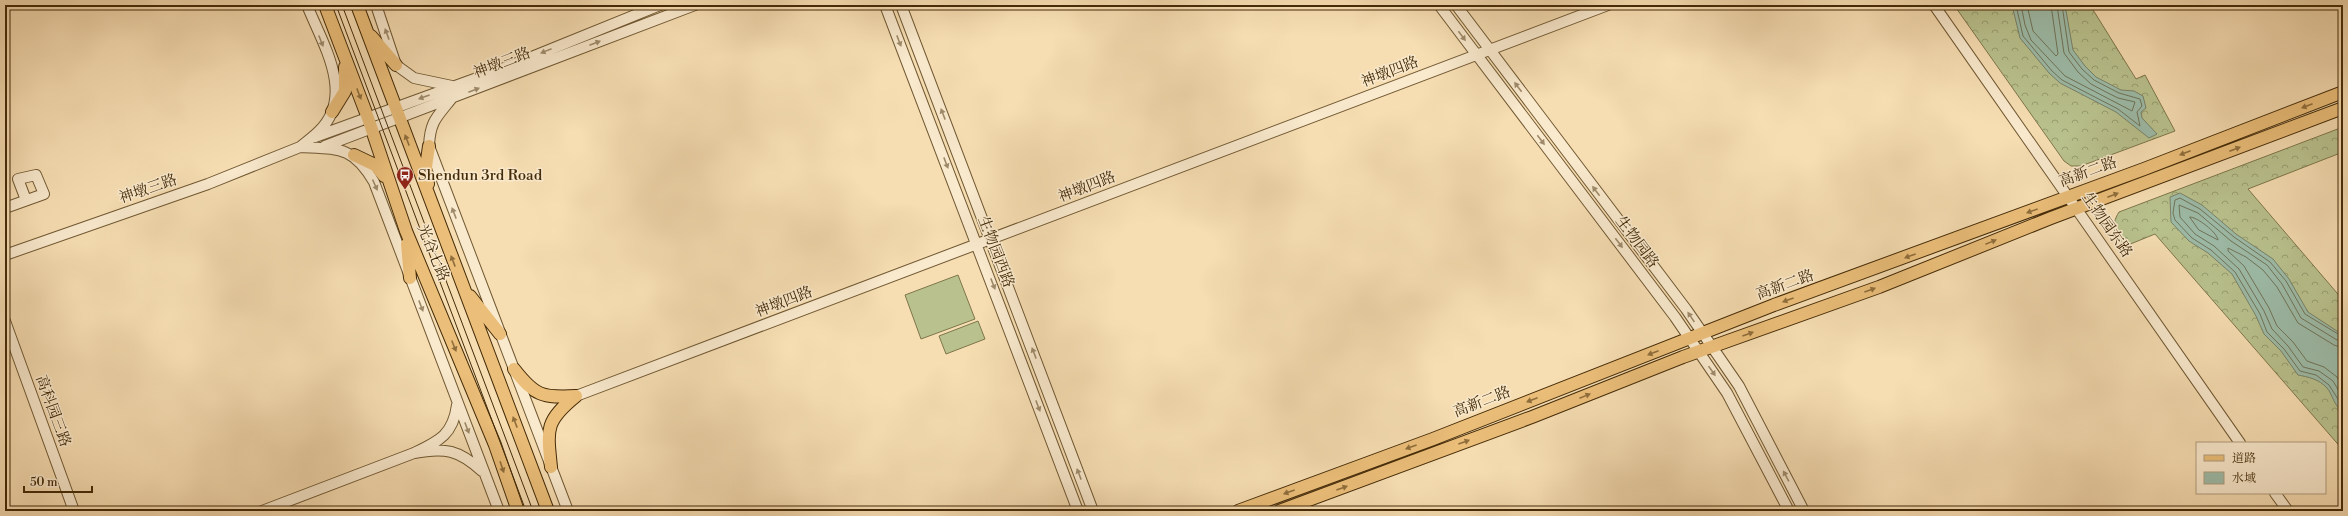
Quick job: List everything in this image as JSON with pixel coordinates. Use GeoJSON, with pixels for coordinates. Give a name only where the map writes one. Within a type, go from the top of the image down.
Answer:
{"type":"FeatureCollection","features":[{"type":"Feature","properties":{"kind":"main road","name":"光谷七路"},"geometry":{"type":"LineString","coordinates":[[325,5],[370,124],[406,231],[495,444],[518,511]]}},
{"type":"Feature","properties":{"kind":"main road","name":"光谷七路"},"geometry":{"type":"LineString","coordinates":[[357,5],[548,511]]}},
{"type":"Feature","properties":{"kind":"main road"},"geometry":{"type":"LineString","coordinates":[[366,31],[396,65]]}},
{"type":"Feature","properties":{"kind":"main road"},"geometry":{"type":"LineString","coordinates":[[332,112],[344,91],[346,71],[339,41]]}},
{"type":"Feature","properties":{"kind":"main road","name":"高新二路"},"geometry":{"type":"LineString","coordinates":[[1238,511],[1433,439],[1689,338],[2144,169],[2343,92]]}},
{"type":"Feature","properties":{"kind":"main road","name":"高新二路"},"geometry":{"type":"LineString","coordinates":[[1279,511],[1532,417],[1711,347],[1879,287],[2077,209],[2343,108]]}},
{"type":"Feature","properties":{"kind":"main road"},"geometry":{"type":"LineString","coordinates":[[428,146],[426,167],[429,199]]}},
{"type":"Feature","properties":{"kind":"main road"},"geometry":{"type":"LineString","coordinates":[[354,155],[375,165],[388,181]]}},
{"type":"Feature","properties":{"kind":"main road"},"geometry":{"type":"LineString","coordinates":[[406,231],[410,278]]}},
{"type":"Feature","properties":{"kind":"main road"},"geometry":{"type":"LineString","coordinates":[[463,286],[500,334]]}},
{"type":"Feature","properties":{"kind":"main road"},"geometry":{"type":"LineString","coordinates":[[514,369],[526,385],[537,393],[550,398],[576,396]]}},
{"type":"Feature","properties":{"kind":"main road"},"geometry":{"type":"LineString","coordinates":[[551,467],[548,440],[550,423],[559,410],[576,396]]}},
{"type":"Feature","properties":{"kind":"street"},"geometry":{"type":"LineString","coordinates":[[300,147],[320,130],[332,112],[337,95],[337,84],[306,5]]}},
{"type":"Feature","properties":{"kind":"street"},"geometry":{"type":"LineString","coordinates":[[376,5],[396,65],[414,78],[454,87]]}},
{"type":"Feature","properties":{"kind":"street","name":"神墩三路"},"geometry":{"type":"LineString","coordinates":[[320,148],[454,87],[660,5]]}},
{"type":"Feature","properties":{"kind":"street","name":"神墩三路"},"geometry":{"type":"LineString","coordinates":[[397,113],[452,98],[695,5]]}},
{"type":"Feature","properties":{"kind":"street","name":"生物园西路"},"geometry":{"type":"LineString","coordinates":[[886,5],[1078,511]]}},
{"type":"Feature","properties":{"kind":"street","name":"生物园西路"},"geometry":{"type":"LineString","coordinates":[[901,5],[1093,511]]}},
{"type":"Feature","properties":{"kind":"street","name":"生物园路"},"geometry":{"type":"LineString","coordinates":[[1439,5],[1689,338],[1727,393],[1789,511]]}},
{"type":"Feature","properties":{"kind":"street","name":"生物园路"},"geometry":{"type":"LineString","coordinates":[[1456,5],[1702,334],[1739,386],[1804,511]]}},
{"type":"Feature","properties":{"kind":"street","name":"神墩四路"},"geometry":{"type":"LineString","coordinates":[[576,396],[978,245],[1608,5]]}},
{"type":"Feature","properties":{"kind":"street","name":"生物园东路"},"geometry":{"type":"LineString","coordinates":[[1934,5],[2239,442]]}},
{"type":"Feature","properties":{"kind":"street"},"geometry":{"type":"LineString","coordinates":[[452,98],[429,129],[428,146],[568,511]]}},
{"type":"Feature","properties":{"kind":"street","name":"神墩三路"},"geometry":{"type":"LineString","coordinates":[[310,139],[370,124]]}},
{"type":"Feature","properties":{"kind":"street"},"geometry":{"type":"LineString","coordinates":[[300,147],[337,149],[354,155],[365,167],[374,182],[499,511]]}},
{"type":"Feature","properties":{"kind":"street","name":"神墩三路"},"geometry":{"type":"LineString","coordinates":[[5,255],[208,184],[300,147]]}},
{"type":"Feature","properties":{"kind":"street"},"geometry":{"type":"LineString","coordinates":[[5,208],[26,200]]}},
{"type":"Feature","properties":{"kind":"street","name":"高科园三路"},"geometry":{"type":"LineString","coordinates":[[5,321],[74,511]]}},
{"type":"Feature","properties":{"kind":"street"},"geometry":{"type":"LineString","coordinates":[[262,511],[414,453],[440,440],[450,429],[456,417],[458,402]]}},
{"type":"Feature","properties":{"kind":"street"},"geometry":{"type":"LineString","coordinates":[[414,453],[432,450],[451,451],[468,458],[485,474]]}},
{"type":"Feature","properties":{"kind":"street"},"geometry":{"type":"LineString","coordinates":[[2276,494],[2288,511]]}},
{"type":"Feature","properties":{"kind":"green space"},"geometry":{"type":"Polygon","coordinates":[[[1954,5],[2090,5],[2136,79],[2145,75],[2175,131],[2081,166],[2071,166],[2064,161],[1954,5]]]}},
{"type":"Feature","properties":{"kind":"green space"},"geometry":{"type":"Polygon","coordinates":[[[2343,127],[2343,152],[2248,189],[2343,300],[2343,450],[2155,234],[2123,247],[2116,234],[2114,226],[2119,212],[2343,127]]]}},
{"type":"Feature","properties":{"kind":"green space"},"geometry":{"type":"Polygon","coordinates":[[[958,275],[975,319],[921,339],[905,295],[958,275]]]}},
{"type":"Feature","properties":{"kind":"green space"},"geometry":{"type":"Polygon","coordinates":[[[978,321],[985,339],[946,354],[939,336],[978,321]]]}},
{"type":"Feature","properties":{"kind":"water"},"geometry":{"type":"Polygon","coordinates":[[[2012,5],[2065,5],[2073,50],[2085,66],[2096,77],[2121,90],[2134,91],[2143,96],[2146,108],[2141,112],[2142,118],[2157,134],[2149,138],[2116,112],[2060,83],[2049,73],[2020,38],[2012,5]]]}},
{"type":"Feature","properties":{"kind":"water"},"geometry":{"type":"Polygon","coordinates":[[[2180,193],[2202,205],[2236,234],[2273,259],[2289,279],[2308,312],[2343,335],[2343,411],[2338,407],[2324,385],[2313,379],[2298,375],[2281,351],[2264,334],[2256,316],[2232,274],[2208,253],[2189,241],[2171,222],[2170,197],[2180,193]]]}},
{"type":"Feature","properties":{"kind":"tram line"},"geometry":{"type":"LineString","coordinates":[[336,5],[526,511]]}},
{"type":"Feature","properties":{"kind":"tram line"},"geometry":{"type":"LineString","coordinates":[[342,5],[533,511]]}},
{"type":"Feature","properties":{"kind":"place","name":"Shendun 3rd Road"},"geometry":{"type":"Point","coordinates":[405,190]}}]}
